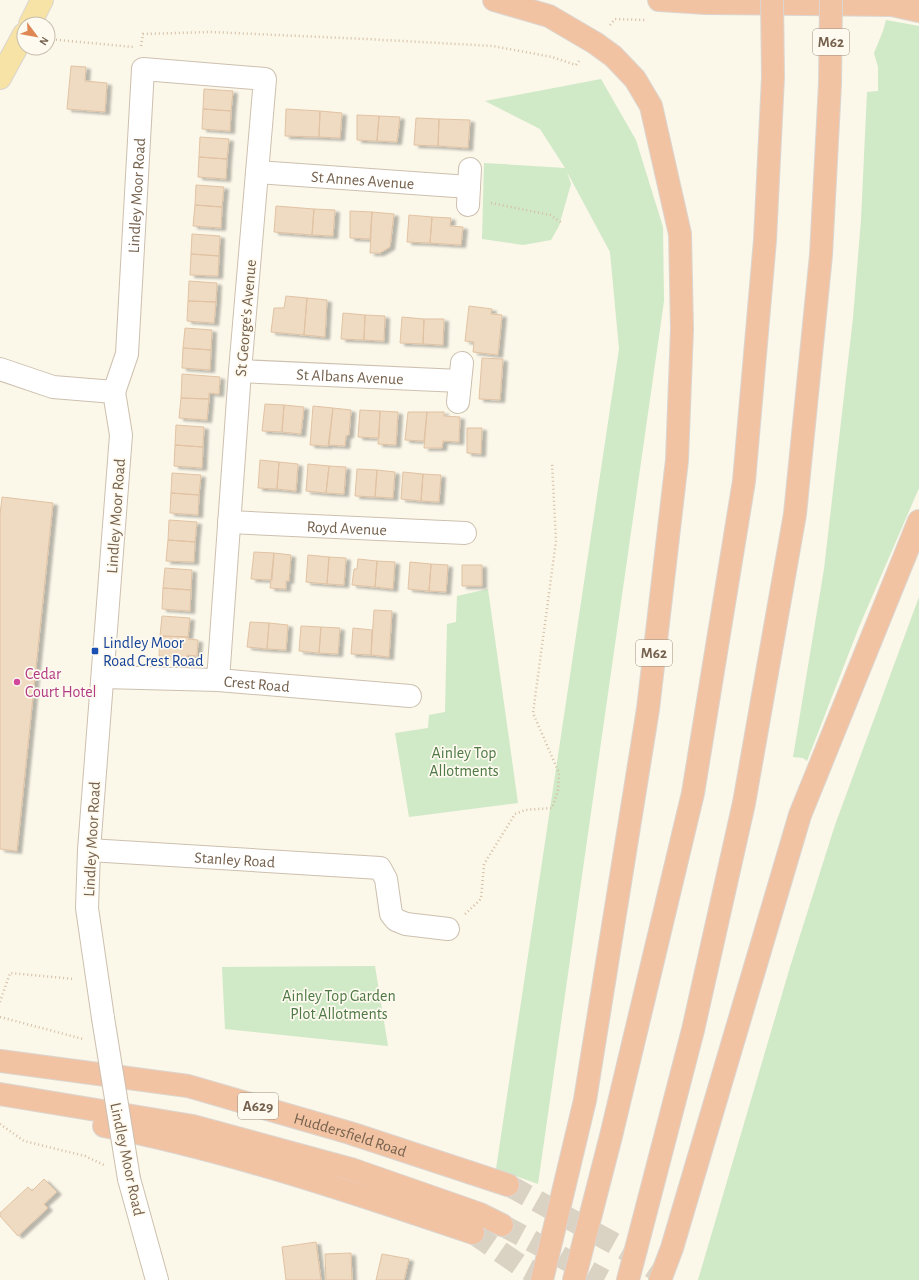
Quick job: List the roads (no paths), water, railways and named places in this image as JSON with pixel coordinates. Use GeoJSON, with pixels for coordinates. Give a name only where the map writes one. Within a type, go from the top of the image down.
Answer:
{"type":"FeatureCollection","features":[{"type":"Feature","properties":{"kind":"highway","name":"M62"},"geometry":{"type":"LineString","coordinates":[[494,0],[549,16],[595,43],[613,56],[634,79],[651,106],[680,234],[682,329],[677,460],[648,709],[585,1100],[542,1280]]}},
{"type":"Feature","properties":{"kind":"highway"},"geometry":{"type":"LineString","coordinates":[[659,0],[706,4],[892,5],[919,11]]}},
{"type":"Feature","properties":{"kind":"highway"},"geometry":{"type":"LineString","coordinates":[[574,1280],[612,1136],[691,801],[744,481],[765,240],[773,77],[772,0]]}},
{"type":"Feature","properties":{"kind":"highway","name":"M62"},"geometry":{"type":"LineString","coordinates":[[628,1280],[693,1030],[744,803],[795,514],[821,255],[830,84],[831,0]]}},
{"type":"Feature","properties":{"kind":"highway"},"geometry":{"type":"LineString","coordinates":[[660,1280],[672,1248],[800,815],[919,521]]}},
{"type":"Feature","properties":{"kind":"highway","name":"Huddersfield Road"},"geometry":{"type":"LineString","coordinates":[[0,1061],[188,1086],[350,1133],[508,1185]]}},
{"type":"Feature","properties":{"kind":"highway","name":"Huddersfield Road"},"geometry":{"type":"LineString","coordinates":[[0,1094],[193,1126],[350,1169],[480,1214],[502,1225]]}},
{"type":"Feature","properties":{"kind":"highway"},"geometry":{"type":"LineString","coordinates":[[0,1105],[142,1133],[261,1165],[368,1197],[473,1233]]}},
{"type":"Feature","properties":{"kind":"main road"},"geometry":{"type":"LineString","coordinates":[[0,78],[16,49]]}},
{"type":"Feature","properties":{"kind":"street","name":"St George's Avenue"},"geometry":{"type":"LineString","coordinates":[[142,58],[266,79],[240,371],[218,680]]}},
{"type":"Feature","properties":{"kind":"street","name":"Lindley Moor Road"},"geometry":{"type":"LineString","coordinates":[[142,58],[127,354],[114,392],[121,435],[89,850],[87,908],[129,1178],[157,1280]]}},
{"type":"Feature","properties":{"kind":"street","name":"St Annes Avenue"},"geometry":{"type":"LineString","coordinates":[[257,172],[469,187]]}},
{"type":"Feature","properties":{"kind":"street"},"geometry":{"type":"LineString","coordinates":[[0,369],[53,387],[114,392]]}},
{"type":"Feature","properties":{"kind":"street","name":"St Albans Avenue"},"geometry":{"type":"LineString","coordinates":[[240,371],[460,382]]}},
{"type":"Feature","properties":{"kind":"street","name":"Royd Avenue"},"geometry":{"type":"LineString","coordinates":[[229,522],[465,533]]}},
{"type":"Feature","properties":{"kind":"street","name":"Crest Road"},"geometry":{"type":"LineString","coordinates":[[103,677],[218,680],[410,696]]}},
{"type":"Feature","properties":{"kind":"street","name":"Stanley Road"},"geometry":{"type":"LineString","coordinates":[[89,850],[380,868],[386,879],[390,914],[396,920],[406,924],[448,929]]}},
{"type":"Feature","properties":{"kind":"tunnel"},"geometry":{"type":"LineString","coordinates":[[508,1185],[626,1250],[671,1280]]}},
{"type":"Feature","properties":{"kind":"tunnel"},"geometry":{"type":"LineString","coordinates":[[502,1225],[604,1280]]}},
{"type":"Feature","properties":{"kind":"tunnel"},"geometry":{"type":"LineString","coordinates":[[473,1233],[521,1266],[548,1280]]}},
{"type":"Feature","properties":{"kind":"place","name":"Lindley Moor Road Crest Road"},"geometry":{"type":"Point","coordinates":[95,651]}},
{"type":"Feature","properties":{"kind":"place","name":"Cedar Court Hotel"},"geometry":{"type":"Point","coordinates":[17,682]}},
{"type":"Feature","properties":{"kind":"park label","name":"Ainley Top Allotments"},"geometry":{"type":"Point","coordinates":[464,761]}},
{"type":"Feature","properties":{"kind":"park label","name":"Ainley Top Garden Plot Allotments"},"geometry":{"type":"Point","coordinates":[339,1004]}}]}
